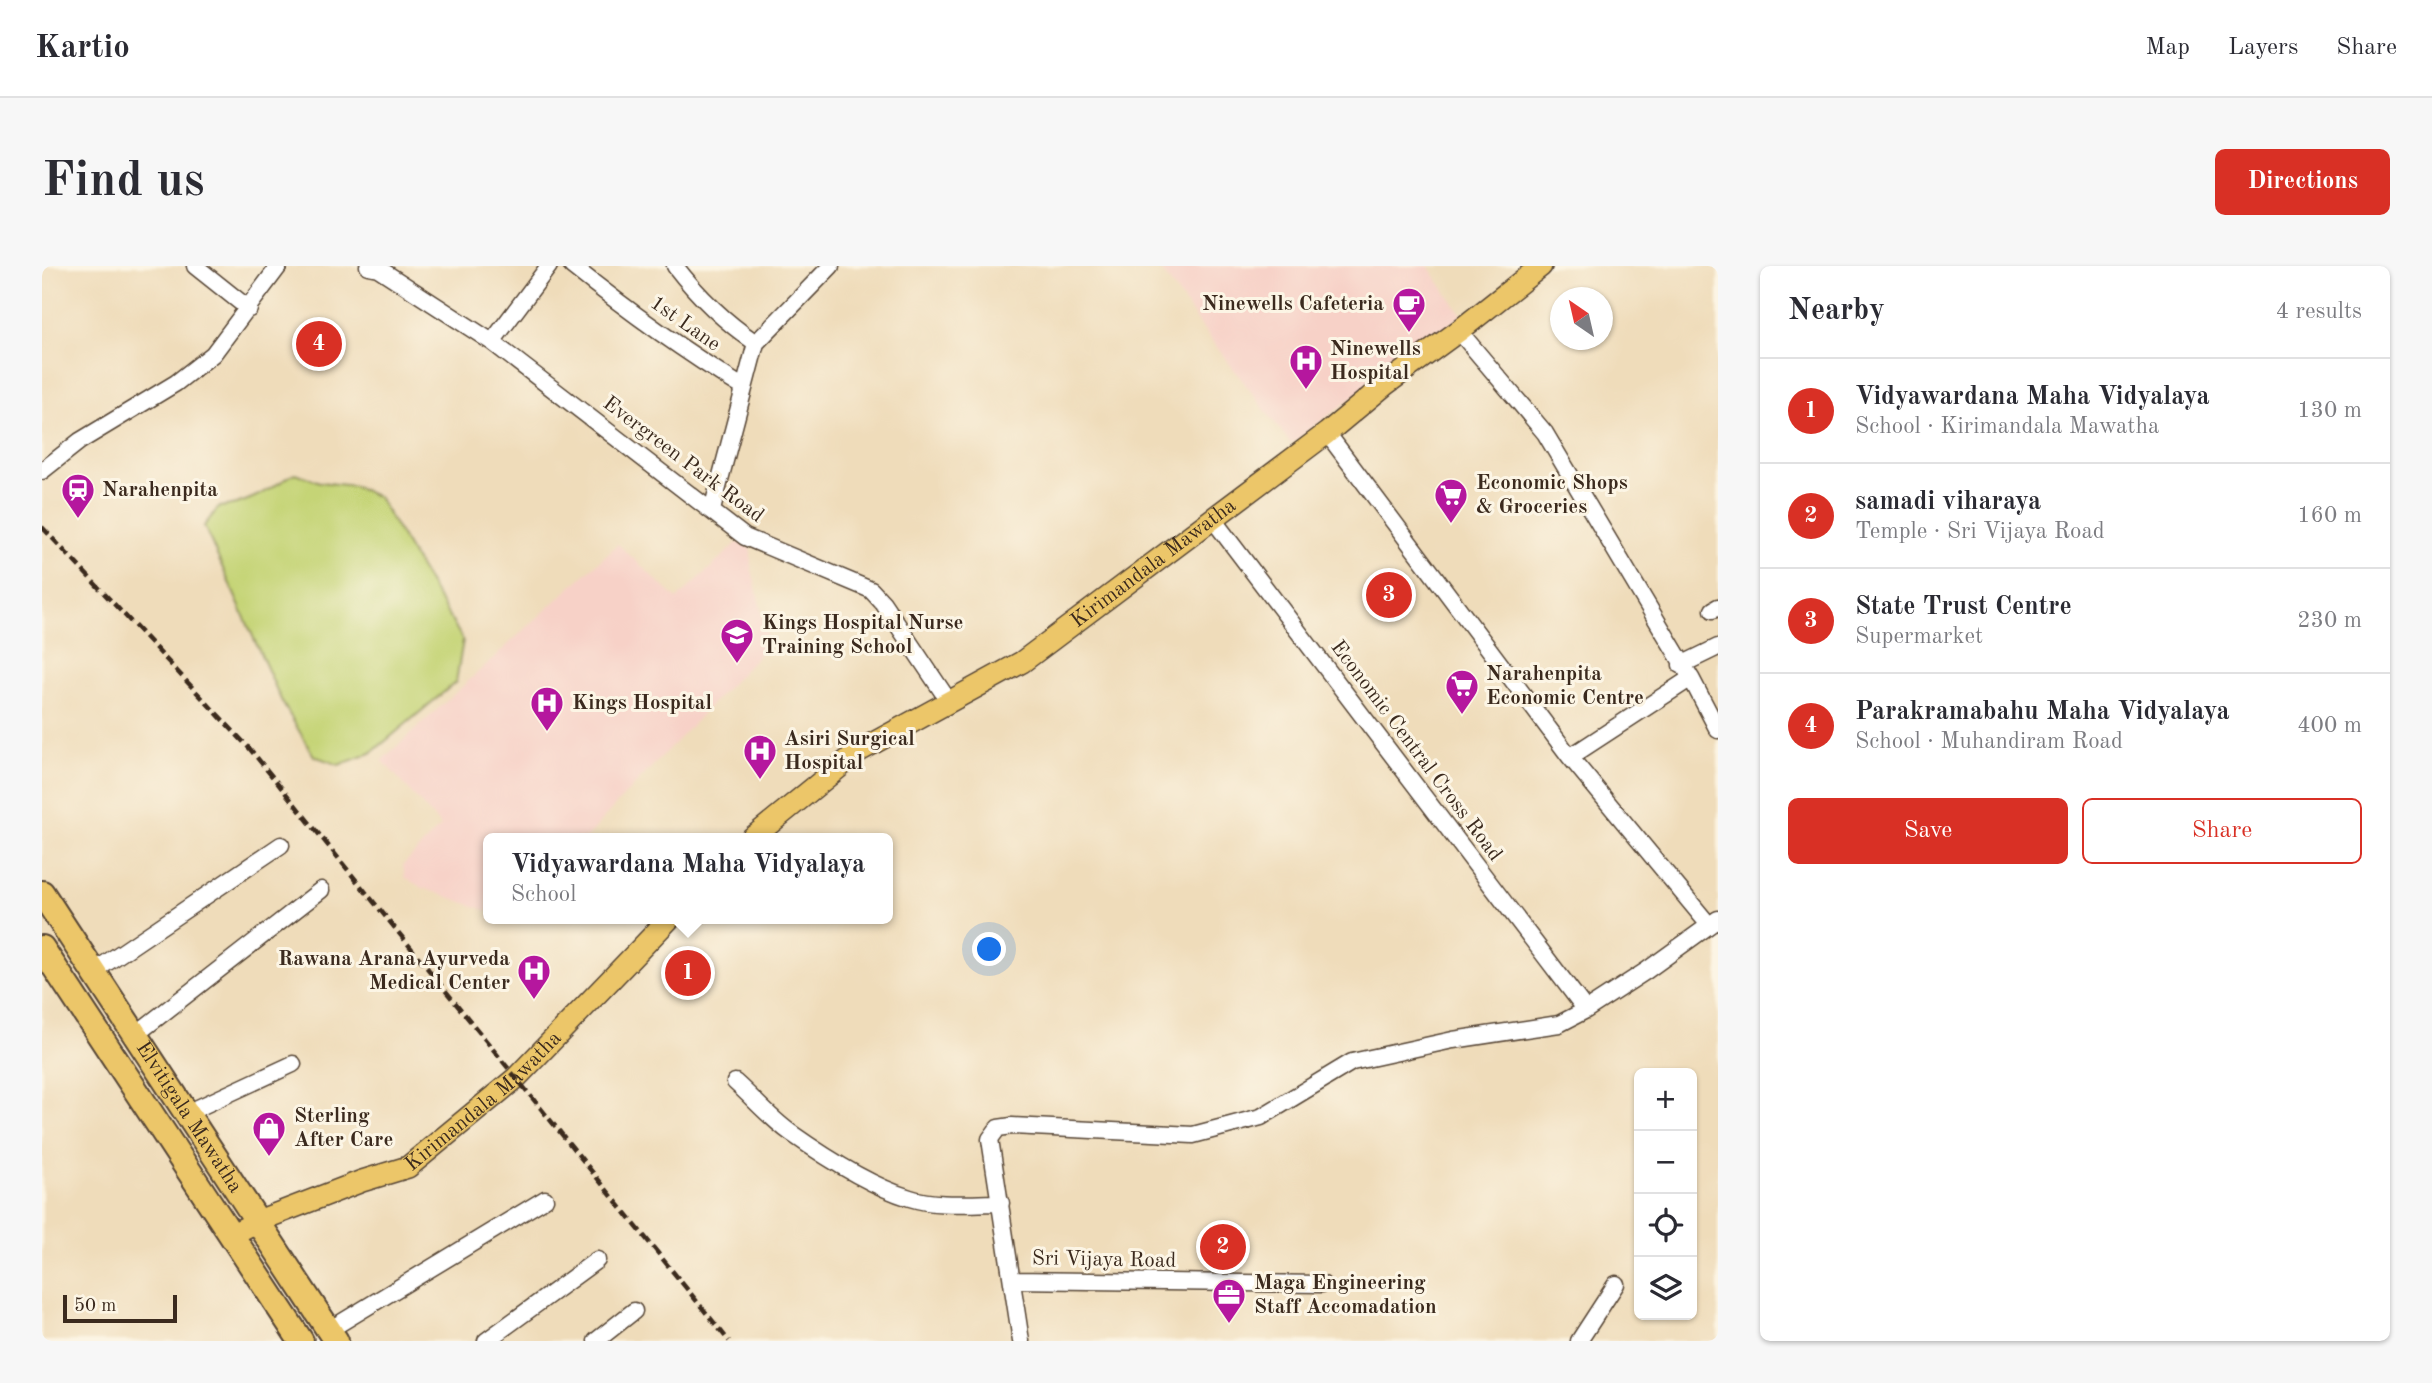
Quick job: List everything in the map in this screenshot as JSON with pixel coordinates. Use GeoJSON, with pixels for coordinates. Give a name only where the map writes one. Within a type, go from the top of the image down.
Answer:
{"type":"FeatureCollection","features":[{"type":"Feature","properties":{"kind":"highway","name":"Elvitigala Mawatha"},"geometry":{"type":"LineString","coordinates":[[42,893],[332,1335]]}},
{"type":"Feature","properties":{"kind":"highway","name":"Elvitigala Mawatha"},"geometry":{"type":"LineString","coordinates":[[42,948],[231,1235],[292,1338]]}},
{"type":"Feature","properties":{"kind":"main road","name":"Kirimandala Mawatha"},"geometry":{"type":"LineString","coordinates":[[758,833],[859,751],[1022,662],[1327,433],[1541,266]]}},
{"type":"Feature","properties":{"kind":"main road","name":"Kirimandala Mawatha"},"geometry":{"type":"LineString","coordinates":[[231,1235],[258,1221],[362,1181],[408,1167],[516,1078],[664,924]]}},
{"type":"Feature","properties":{"kind":"street"},"geometry":{"type":"LineString","coordinates":[[195,266],[248,309]]}},
{"type":"Feature","properties":{"kind":"street"},"geometry":{"type":"LineString","coordinates":[[42,471],[80,441],[176,383],[212,354],[279,266]]}},
{"type":"Feature","properties":{"kind":"street","name":"Evergreen Park Road"},"geometry":{"type":"LineString","coordinates":[[368,266],[378,268],[492,342],[745,537],[871,590],[883,603],[950,703]]}},
{"type":"Feature","properties":{"kind":"street"},"geometry":{"type":"LineString","coordinates":[[492,342],[549,266]]}},
{"type":"Feature","properties":{"kind":"street","name":"1st Lane"},"geometry":{"type":"LineString","coordinates":[[572,266],[607,295],[744,388]]}},
{"type":"Feature","properties":{"kind":"street"},"geometry":{"type":"LineString","coordinates":[[674,266],[695,291],[737,330],[757,343]]}},
{"type":"Feature","properties":{"kind":"street"},"geometry":{"type":"LineString","coordinates":[[712,510],[757,343],[831,266]]}},
{"type":"Feature","properties":{"kind":"street"},"geometry":{"type":"LineString","coordinates":[[1459,331],[1545,433],[1718,730]]}},
{"type":"Feature","properties":{"kind":"street"},"geometry":{"type":"LineString","coordinates":[[1021,1341],[990,1139],[998,1128],[1012,1126],[1194,1135],[1261,1117],[1352,1062],[1453,1040],[1559,1024],[1646,971],[1713,922],[1570,757],[1327,433]]}},
{"type":"Feature","properties":{"kind":"street","name":"Economic Central Cross Road"},"geometry":{"type":"LineString","coordinates":[[1212,518],[1586,1010]]}},
{"type":"Feature","properties":{"kind":"street"},"geometry":{"type":"LineString","coordinates":[[1570,757],[1718,647]]}},
{"type":"Feature","properties":{"kind":"street"},"geometry":{"type":"LineString","coordinates":[[93,972],[281,845]]}},
{"type":"Feature","properties":{"kind":"street"},"geometry":{"type":"LineString","coordinates":[[135,1035],[321,890]]}},
{"type":"Feature","properties":{"kind":"street"},"geometry":{"type":"LineString","coordinates":[[187,1112],[293,1064]]}},
{"type":"Feature","properties":{"kind":"street"},"geometry":{"type":"LineString","coordinates":[[735,1082],[789,1132],[842,1166],[898,1193],[909,1198],[937,1203],[1001,1203]]}},
{"type":"Feature","properties":{"kind":"street"},"geometry":{"type":"LineString","coordinates":[[332,1335],[545,1199]]}},
{"type":"Feature","properties":{"kind":"street"},"geometry":{"type":"LineString","coordinates":[[486,1341],[597,1260]]}},
{"type":"Feature","properties":{"kind":"street","name":"Sri Vijaya Road"},"geometry":{"type":"LineString","coordinates":[[1013,1280],[1322,1284]]}},
{"type":"Feature","properties":{"kind":"street"},"geometry":{"type":"LineString","coordinates":[[1579,1341],[1616,1284]]}},
{"type":"Feature","properties":{"kind":"street"},"geometry":{"type":"LineString","coordinates":[[596,1341],[634,1311]]}},
{"type":"Feature","properties":{"kind":"shaded area","name":"Ninewells Hospital"},"geometry":{"type":"Polygon","coordinates":[[[1158,266],[1428,266],[1462,315],[1291,444],[1158,266]]]}},
{"type":"Feature","properties":{"kind":"shaded area","name":"Kings Hospital"},"geometry":{"type":"Polygon","coordinates":[[[738,542],[751,548],[751,565],[769,644],[591,833],[483,833],[483,909],[423,888],[405,878],[403,865],[441,826],[382,760],[618,544],[677,599],[738,542]]]}},
{"type":"Feature","properties":{"kind":"green space"},"geometry":{"type":"Polygon","coordinates":[[[295,473],[320,482],[354,486],[378,497],[463,640],[456,682],[371,753],[339,765],[314,756],[282,702],[204,526],[219,507],[250,499],[295,473]]]}},
{"type":"Feature","properties":{"kind":"railway"},"geometry":{"type":"LineString","coordinates":[[42,527],[250,749],[729,1341]]}},
{"type":"Feature","properties":{"kind":"place","name":"Ninewells Cafeteria"},"geometry":{"type":"Point","coordinates":[1409,334]}},
{"type":"Feature","properties":{"kind":"place","name":"Parakramabahu Maha Vidyalaya"},"geometry":{"type":"Point","coordinates":[319,344]}},
{"type":"Feature","properties":{"kind":"place","name":"Ninewells Hospital"},"geometry":{"type":"Point","coordinates":[1306,391]}},
{"type":"Feature","properties":{"kind":"place","name":"Narahenpita"},"geometry":{"type":"Point","coordinates":[78,520]}},
{"type":"Feature","properties":{"kind":"place","name":"Economic Shops & Groceries"},"geometry":{"type":"Point","coordinates":[1451,525]}},
{"type":"Feature","properties":{"kind":"place","name":"State Trust Centre"},"geometry":{"type":"Point","coordinates":[1389,595]}},
{"type":"Feature","properties":{"kind":"place","name":"Kings Hospital Nurse Training School"},"geometry":{"type":"Point","coordinates":[737,665]}},
{"type":"Feature","properties":{"kind":"place","name":"Narahenpita Economic Centre"},"geometry":{"type":"Point","coordinates":[1462,716]}},
{"type":"Feature","properties":{"kind":"place","name":"Kings Hospital"},"geometry":{"type":"Point","coordinates":[547,733]}},
{"type":"Feature","properties":{"kind":"place","name":"Asiri Surgical Hospital"},"geometry":{"type":"Point","coordinates":[760,781]}},
{"type":"Feature","properties":{"kind":"place","name":"Vidyawardana Maha Vidyalaya"},"geometry":{"type":"Point","coordinates":[688,973]}},
{"type":"Feature","properties":{"kind":"place","name":"Rawana Arana Ayurveda Medical Center"},"geometry":{"type":"Point","coordinates":[534,1001]}},
{"type":"Feature","properties":{"kind":"place","name":"Sterling After Care"},"geometry":{"type":"Point","coordinates":[269,1158]}},
{"type":"Feature","properties":{"kind":"place","name":"samadi viharaya"},"geometry":{"type":"Point","coordinates":[1223,1247]}},
{"type":"Feature","properties":{"kind":"place","name":"Maga Engineering Staff Accomadation"},"geometry":{"type":"Point","coordinates":[1229,1325]}}]}
